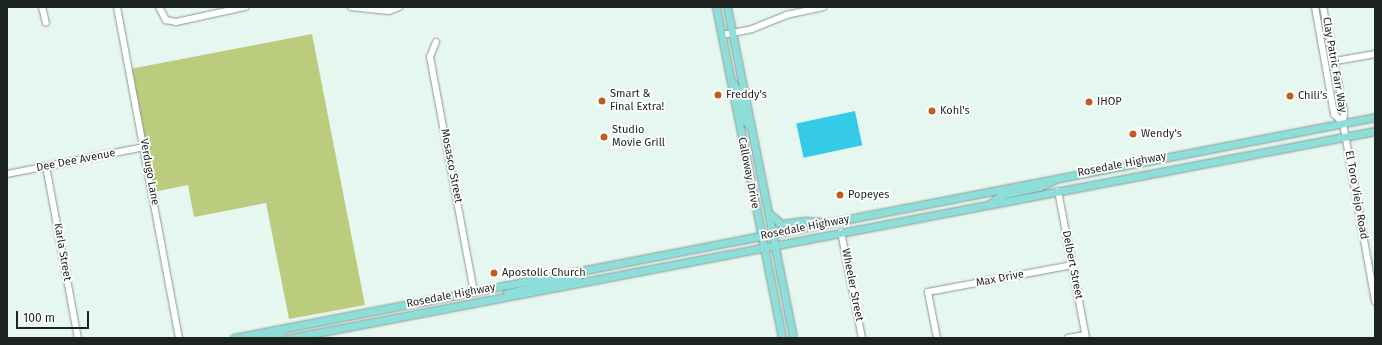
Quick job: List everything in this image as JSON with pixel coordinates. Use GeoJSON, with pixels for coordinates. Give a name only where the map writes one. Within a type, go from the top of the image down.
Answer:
{"type":"FeatureCollection","features":[{"type":"Feature","properties":{"kind":"main road","name":"Calloway Drive"},"geometry":{"type":"LineString","coordinates":[[716,7],[782,338]]}},
{"type":"Feature","properties":{"kind":"main road","name":"Calloway Drive"},"geometry":{"type":"LineString","coordinates":[[727,7],[769,211],[793,338]]}},
{"type":"Feature","properties":{"kind":"main road"},"geometry":{"type":"LineString","coordinates":[[730,77],[739,93],[743,118],[751,128]]}},
{"type":"Feature","properties":{"kind":"main road","name":"Rosedale Highway"},"geometry":{"type":"LineString","coordinates":[[234,338],[1375,117]]}},
{"type":"Feature","properties":{"kind":"main road","name":"Rosedale Highway"},"geometry":{"type":"LineString","coordinates":[[290,338],[775,244],[1375,131]]}},
{"type":"Feature","properties":{"kind":"main road"},"geometry":{"type":"LineString","coordinates":[[990,204],[1001,196],[1038,187],[1060,177]]}},
{"type":"Feature","properties":{"kind":"main road"},"geometry":{"type":"LineString","coordinates":[[769,211],[774,220],[781,224],[807,221],[838,222]]}},
{"type":"Feature","properties":{"kind":"main road"},"geometry":{"type":"LineString","coordinates":[[588,281],[592,274],[621,268],[635,261]]}},
{"type":"Feature","properties":{"kind":"main road"},"geometry":{"type":"LineString","coordinates":[[484,301],[517,289],[577,277],[584,271]]}},
{"type":"Feature","properties":{"kind":"main road"},"geometry":{"type":"LineString","coordinates":[[306,336],[313,328],[365,317],[383,309]]}},
{"type":"Feature","properties":{"kind":"main road"},"geometry":{"type":"LineString","coordinates":[[260,338],[282,334],[283,328]]}},
{"type":"Feature","properties":{"kind":"street"},"geometry":{"type":"LineString","coordinates":[[42,7],[46,23]]}},
{"type":"Feature","properties":{"kind":"street","name":"Verdugo Lane"},"geometry":{"type":"LineString","coordinates":[[118,7],[179,338]]}},
{"type":"Feature","properties":{"kind":"street"},"geometry":{"type":"LineString","coordinates":[[159,7],[163,17],[170,22],[228,9],[245,7]]}},
{"type":"Feature","properties":{"kind":"street"},"geometry":{"type":"LineString","coordinates":[[351,7],[389,11],[399,7]]}},
{"type":"Feature","properties":{"kind":"street"},"geometry":{"type":"LineString","coordinates":[[722,35],[760,27],[793,13],[823,7]]}},
{"type":"Feature","properties":{"kind":"street"},"geometry":{"type":"LineString","coordinates":[[1315,7],[1334,114],[1343,123]]}},
{"type":"Feature","properties":{"kind":"street","name":"Clay Patric Farr Way"},"geometry":{"type":"LineString","coordinates":[[1323,7],[1344,112],[1343,123]]}},
{"type":"Feature","properties":{"kind":"street","name":"Mosasco Street"},"geometry":{"type":"LineString","coordinates":[[436,42],[430,57],[474,292]]}},
{"type":"Feature","properties":{"kind":"street"},"geometry":{"type":"LineString","coordinates":[[1334,61],[1375,54]]}},
{"type":"Feature","properties":{"kind":"street","name":"El Toro Viejo Road"},"geometry":{"type":"LineString","coordinates":[[1343,123],[1375,301]]}},
{"type":"Feature","properties":{"kind":"street","name":"Dee Dee Avenue"},"geometry":{"type":"LineString","coordinates":[[7,174],[145,147]]}},
{"type":"Feature","properties":{"kind":"street","name":"Karla Street"},"geometry":{"type":"LineString","coordinates":[[46,166],[78,338]]}},
{"type":"Feature","properties":{"kind":"street","name":"Delbert Street"},"geometry":{"type":"LineString","coordinates":[[1058,191],[1086,336]]}},
{"type":"Feature","properties":{"kind":"street","name":"Wheeler Street"},"geometry":{"type":"LineString","coordinates":[[841,232],[862,338]]}},
{"type":"Feature","properties":{"kind":"street","name":"Max Drive"},"geometry":{"type":"LineString","coordinates":[[937,338],[928,292],[1072,265]]}},
{"type":"Feature","properties":{"kind":"street"},"geometry":{"type":"LineString","coordinates":[[1068,338],[1086,336]]}},
{"type":"Feature","properties":{"kind":"green space"},"geometry":{"type":"Polygon","coordinates":[[[312,34],[365,305],[289,319],[266,203],[194,217],[188,185],[154,192],[130,69],[312,34]]]}},
{"type":"Feature","properties":{"kind":"water"},"geometry":{"type":"Polygon","coordinates":[[[855,111],[862,145],[804,158],[796,123],[855,111]]]}},
{"type":"Feature","properties":{"kind":"place","name":"Freddy's"},"geometry":{"type":"Point","coordinates":[718,95]}},
{"type":"Feature","properties":{"kind":"place","name":"Chili's"},"geometry":{"type":"Point","coordinates":[1290,96]}},
{"type":"Feature","properties":{"kind":"place","name":"Smart & Final Extra!"},"geometry":{"type":"Point","coordinates":[602,101]}},
{"type":"Feature","properties":{"kind":"place","name":"IHOP"},"geometry":{"type":"Point","coordinates":[1089,102]}},
{"type":"Feature","properties":{"kind":"place","name":"Kohl's"},"geometry":{"type":"Point","coordinates":[932,111]}},
{"type":"Feature","properties":{"kind":"place","name":"Wendy's"},"geometry":{"type":"Point","coordinates":[1133,134]}},
{"type":"Feature","properties":{"kind":"place","name":"Studio Movie Grill"},"geometry":{"type":"Point","coordinates":[604,137]}},
{"type":"Feature","properties":{"kind":"place","name":"Popeyes"},"geometry":{"type":"Point","coordinates":[840,195]}},
{"type":"Feature","properties":{"kind":"place","name":"Apostolic Church"},"geometry":{"type":"Point","coordinates":[494,273]}}]}
